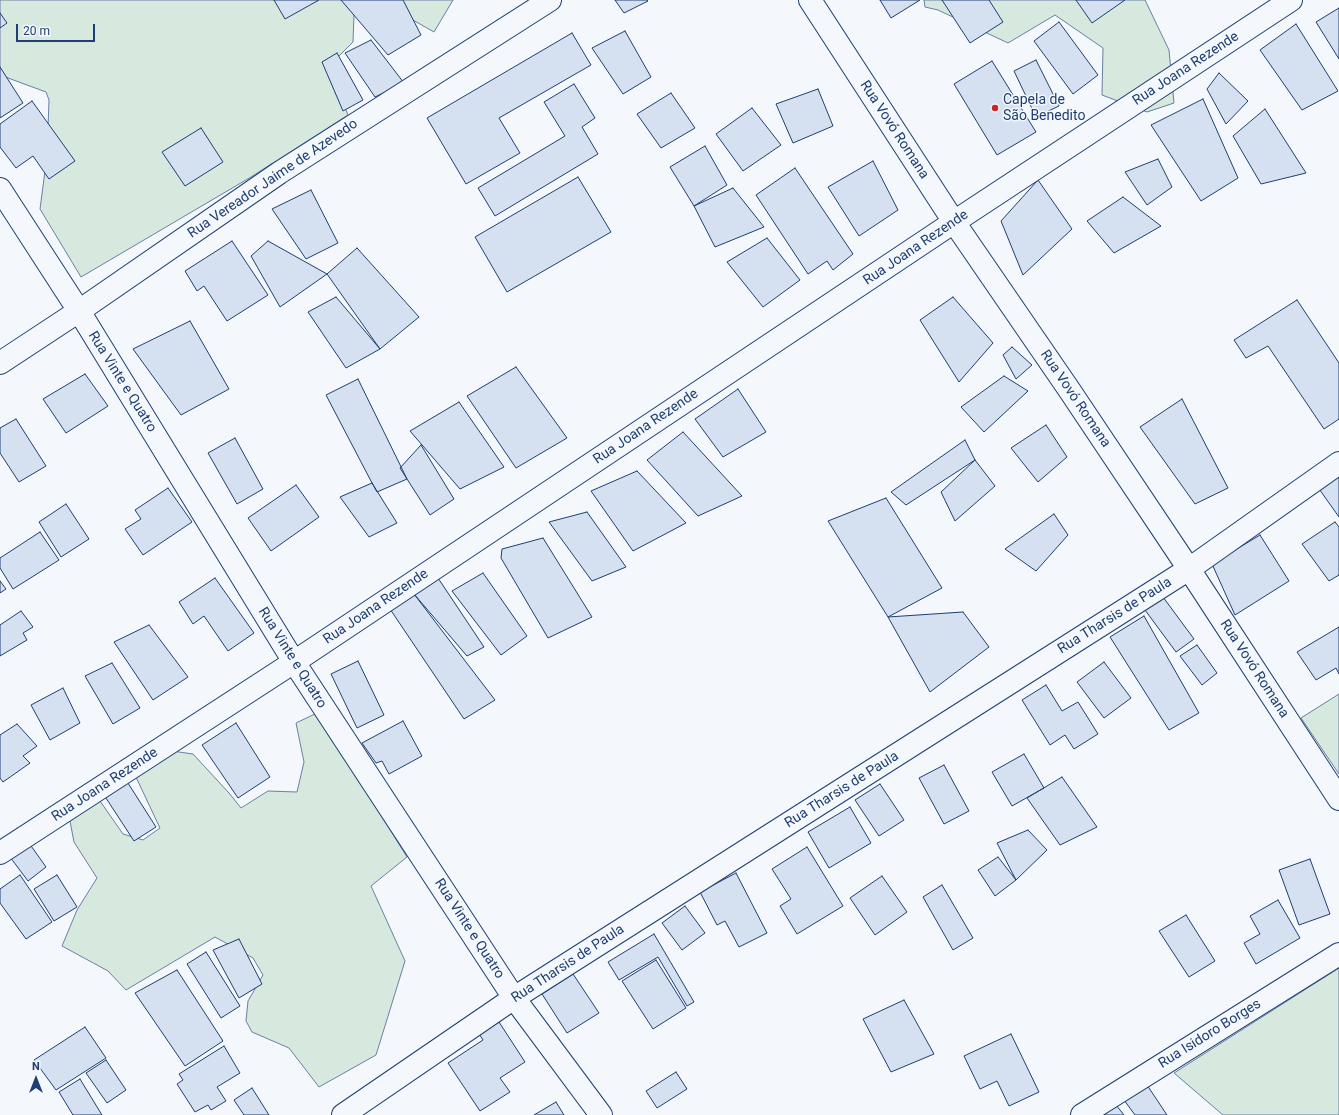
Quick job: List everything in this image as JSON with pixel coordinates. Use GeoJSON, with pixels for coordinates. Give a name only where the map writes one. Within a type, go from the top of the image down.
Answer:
{"type":"FeatureCollection","features":[{"type":"Feature","properties":{"kind":"street","name":"Rua Vereador Jaime de Azevedo"},"geometry":{"type":"LineString","coordinates":[[0,363],[79,311],[279,173],[550,0]]}},
{"type":"Feature","properties":{"kind":"street","name":"Rua Vovó Romana"},"geometry":{"type":"LineString","coordinates":[[810,0],[954,222],[1066,385],[1189,569],[1339,799]]}},
{"type":"Feature","properties":{"kind":"street","name":"Rua Joana Rezende"},"geometry":{"type":"LineString","coordinates":[[0,853],[294,662],[954,222],[1291,0]]}},
{"type":"Feature","properties":{"kind":"street","name":"Rua Vinte e Quatro"},"geometry":{"type":"LineString","coordinates":[[0,189],[79,311],[294,662],[514,998],[601,1115]]}},
{"type":"Feature","properties":{"kind":"street","name":"Rua Tharsis de Paula"},"geometry":{"type":"LineString","coordinates":[[343,1115],[514,998],[1189,569],[1339,463]]}},
{"type":"Feature","properties":{"kind":"street","name":"Rua Isidoro Borges"},"geometry":{"type":"LineString","coordinates":[[1082,1115],[1339,954]]}},
{"type":"Feature","properties":{"kind":"shaded area"},"geometry":{"type":"Polygon","coordinates":[[[0,0],[349,0],[354,15],[353,42],[329,66],[348,115],[251,177],[81,277],[40,209],[47,156],[49,100],[46,92],[0,75],[0,0]]]}},
{"type":"Feature","properties":{"kind":"shaded area"},"geometry":{"type":"Polygon","coordinates":[[[390,0],[453,0],[434,32],[397,11],[390,0]]]}},
{"type":"Feature","properties":{"kind":"shaded area"},"geometry":{"type":"Polygon","coordinates":[[[924,0],[1145,0],[1169,50],[1174,103],[1147,112],[1102,95],[1103,48],[1055,15],[1008,43],[938,10],[925,7],[924,0]]]}},
{"type":"Feature","properties":{"kind":"shaded area"},"geometry":{"type":"Polygon","coordinates":[[[1339,694],[1339,774],[1301,718],[1339,694]]]}},
{"type":"Feature","properties":{"kind":"shaded area"},"geometry":{"type":"Polygon","coordinates":[[[317,713],[350,760],[379,812],[407,857],[371,886],[405,961],[376,1055],[319,1087],[289,1048],[252,1032],[246,1021],[248,1001],[263,975],[253,958],[215,937],[126,990],[108,971],[62,946],[77,910],[97,878],[74,842],[69,816],[100,801],[123,834],[143,840],[160,828],[135,775],[172,751],[193,754],[241,808],[268,791],[297,792],[304,762],[296,723],[317,713]]]}},
{"type":"Feature","properties":{"kind":"shaded area"},"geometry":{"type":"Polygon","coordinates":[[[1339,968],[1339,1115],[1223,1115],[1174,1073],[1339,968]]]}},
{"type":"Feature","properties":{"kind":"building"},"geometry":{"type":"Polygon","coordinates":[[[274,0],[319,0],[285,19],[274,0]]]}},
{"type":"Feature","properties":{"kind":"building"},"geometry":{"type":"Polygon","coordinates":[[[341,0],[403,0],[421,35],[388,55],[341,0]]]}},
{"type":"Feature","properties":{"kind":"building"},"geometry":{"type":"Polygon","coordinates":[[[615,0],[647,0],[648,1],[624,13],[615,0]]]}},
{"type":"Feature","properties":{"kind":"building"},"geometry":{"type":"Polygon","coordinates":[[[880,0],[920,0],[891,18],[880,0]]]}},
{"type":"Feature","properties":{"kind":"building"},"geometry":{"type":"Polygon","coordinates":[[[942,0],[989,0],[1003,22],[970,43],[942,0]]]}},
{"type":"Feature","properties":{"kind":"building"},"geometry":{"type":"Polygon","coordinates":[[[1076,0],[1125,0],[1092,23],[1076,0]]]}},
{"type":"Feature","properties":{"kind":"building"},"geometry":{"type":"Polygon","coordinates":[[[1339,8],[1339,59],[1316,22],[1339,8]]]}},
{"type":"Feature","properties":{"kind":"building"},"geometry":{"type":"Polygon","coordinates":[[[0,13],[7,23],[0,28],[0,13]]]}},
{"type":"Feature","properties":{"kind":"building"},"geometry":{"type":"Polygon","coordinates":[[[1059,22],[1098,75],[1073,94],[1034,41],[1059,22]]]}},
{"type":"Feature","properties":{"kind":"building"},"geometry":{"type":"Polygon","coordinates":[[[1296,24],[1338,91],[1302,110],[1260,50],[1296,24]]]}},
{"type":"Feature","properties":{"kind":"building"},"geometry":{"type":"Polygon","coordinates":[[[625,31],[651,77],[623,94],[592,48],[625,31]]]}},
{"type":"Feature","properties":{"kind":"building"},"geometry":{"type":"Polygon","coordinates":[[[572,33],[591,65],[499,118],[520,153],[466,184],[427,118],[572,33]]]}},
{"type":"Feature","properties":{"kind":"building"},"geometry":{"type":"Polygon","coordinates":[[[371,40],[404,83],[375,97],[345,53],[371,40]]]}},
{"type":"Feature","properties":{"kind":"building"},"geometry":{"type":"Polygon","coordinates":[[[337,53],[363,100],[343,111],[322,62],[337,53]]]}},
{"type":"Feature","properties":{"kind":"building"},"geometry":{"type":"Polygon","coordinates":[[[1036,60],[1059,106],[1036,117],[1014,71],[1036,60]]]}},
{"type":"Feature","properties":{"kind":"building","name":"Capela de São Benedito"},"geometry":{"type":"Polygon","coordinates":[[[992,61],[1036,132],[997,155],[954,84],[992,61]]]}},
{"type":"Feature","properties":{"kind":"building"},"geometry":{"type":"Polygon","coordinates":[[[0,67],[23,103],[0,118],[0,67]]]}},
{"type":"Feature","properties":{"kind":"building"},"geometry":{"type":"Polygon","coordinates":[[[1219,73],[1248,101],[1226,124],[1207,89],[1219,73]]]}},
{"type":"Feature","properties":{"kind":"building"},"geometry":{"type":"Polygon","coordinates":[[[574,84],[595,118],[582,127],[598,154],[495,216],[478,188],[565,136],[544,102],[574,84]]]}},
{"type":"Feature","properties":{"kind":"building"},"geometry":{"type":"Polygon","coordinates":[[[818,89],[833,126],[793,143],[776,104],[818,89]]]}},
{"type":"Feature","properties":{"kind":"building"},"geometry":{"type":"Polygon","coordinates":[[[671,93],[695,128],[661,148],[637,114],[671,93]]]}},
{"type":"Feature","properties":{"kind":"building"},"geometry":{"type":"Polygon","coordinates":[[[1203,99],[1238,178],[1201,201],[1151,125],[1203,99]]]}},
{"type":"Feature","properties":{"kind":"building"},"geometry":{"type":"Polygon","coordinates":[[[32,101],[75,161],[49,179],[33,156],[16,168],[0,147],[0,124],[32,101]]]}},
{"type":"Feature","properties":{"kind":"building"},"geometry":{"type":"Polygon","coordinates":[[[752,108],[781,145],[743,171],[716,134],[752,108]]]}},
{"type":"Feature","properties":{"kind":"building"},"geometry":{"type":"Polygon","coordinates":[[[1265,109],[1306,173],[1261,184],[1233,136],[1265,109]]]}},
{"type":"Feature","properties":{"kind":"building"},"geometry":{"type":"Polygon","coordinates":[[[201,128],[223,162],[185,186],[162,152],[201,128]]]}},
{"type":"Feature","properties":{"kind":"building"},"geometry":{"type":"Polygon","coordinates":[[[705,146],[727,185],[694,206],[670,167],[705,146]]]}},
{"type":"Feature","properties":{"kind":"building"},"geometry":{"type":"Polygon","coordinates":[[[1158,159],[1172,187],[1147,205],[1125,172],[1158,159]]]}},
{"type":"Feature","properties":{"kind":"building"},"geometry":{"type":"Polygon","coordinates":[[[873,161],[898,210],[859,236],[828,187],[873,161]]]}},
{"type":"Feature","properties":{"kind":"building"},"geometry":{"type":"Polygon","coordinates":[[[795,168],[853,254],[833,270],[827,261],[808,274],[756,195],[795,168]]]}},
{"type":"Feature","properties":{"kind":"building"},"geometry":{"type":"Polygon","coordinates":[[[578,177],[611,232],[507,292],[475,237],[578,177]]]}},
{"type":"Feature","properties":{"kind":"building"},"geometry":{"type":"Polygon","coordinates":[[[1038,180],[1072,229],[1023,275],[1001,221],[1038,180]]]}},
{"type":"Feature","properties":{"kind":"building"},"geometry":{"type":"Polygon","coordinates":[[[733,188],[764,227],[715,247],[694,206],[733,188]]]}},
{"type":"Feature","properties":{"kind":"building"},"geometry":{"type":"Polygon","coordinates":[[[311,190],[338,243],[306,259],[272,209],[311,190]]]}},
{"type":"Feature","properties":{"kind":"building"},"geometry":{"type":"Polygon","coordinates":[[[1123,197],[1161,226],[1114,253],[1087,221],[1123,197]]]}},
{"type":"Feature","properties":{"kind":"building"},"geometry":{"type":"Polygon","coordinates":[[[767,238],[800,280],[763,307],[727,262],[767,238]]]}},
{"type":"Feature","properties":{"kind":"building"},"geometry":{"type":"Polygon","coordinates":[[[232,241],[268,295],[227,321],[204,286],[197,291],[185,271],[232,241]]]}},
{"type":"Feature","properties":{"kind":"building"},"geometry":{"type":"Polygon","coordinates":[[[268,241],[327,274],[280,307],[251,256],[268,241]]]}},
{"type":"Feature","properties":{"kind":"building"},"geometry":{"type":"Polygon","coordinates":[[[357,248],[419,317],[380,349],[327,274],[357,248]]]}},
{"type":"Feature","properties":{"kind":"building"},"geometry":{"type":"Polygon","coordinates":[[[336,297],[380,349],[346,368],[308,312],[336,297]]]}},
{"type":"Feature","properties":{"kind":"building"},"geometry":{"type":"Polygon","coordinates":[[[953,297],[993,343],[959,382],[920,320],[953,297]]]}},
{"type":"Feature","properties":{"kind":"building"},"geometry":{"type":"Polygon","coordinates":[[[1297,300],[1339,363],[1339,419],[1324,429],[1268,346],[1246,358],[1234,340],[1297,300]]]}},
{"type":"Feature","properties":{"kind":"building"},"geometry":{"type":"Polygon","coordinates":[[[190,321],[229,389],[181,415],[133,349],[190,321]]]}},
{"type":"Feature","properties":{"kind":"building"},"geometry":{"type":"Polygon","coordinates":[[[1012,347],[1032,365],[1016,379],[1003,355],[1012,347]]]}},
{"type":"Feature","properties":{"kind":"building"},"geometry":{"type":"Polygon","coordinates":[[[516,367],[567,438],[516,468],[467,396],[516,367]]]}},
{"type":"Feature","properties":{"kind":"building"},"geometry":{"type":"Polygon","coordinates":[[[85,374],[108,406],[66,433],[43,399],[85,374]]]}},
{"type":"Feature","properties":{"kind":"building"},"geometry":{"type":"Polygon","coordinates":[[[1004,376],[1028,391],[984,432],[961,407],[1004,376]]]}},
{"type":"Feature","properties":{"kind":"building"},"geometry":{"type":"Polygon","coordinates":[[[358,379],[407,479],[377,492],[326,395],[358,379]]]}},
{"type":"Feature","properties":{"kind":"building"},"geometry":{"type":"Polygon","coordinates":[[[738,389],[766,432],[723,457],[695,419],[738,389]]]}},
{"type":"Feature","properties":{"kind":"building"},"geometry":{"type":"Polygon","coordinates":[[[1182,399],[1228,488],[1195,504],[1140,427],[1182,399]]]}},
{"type":"Feature","properties":{"kind":"building"},"geometry":{"type":"Polygon","coordinates":[[[459,402],[504,467],[460,489],[410,431],[459,402]]]}},
{"type":"Feature","properties":{"kind":"building"},"geometry":{"type":"Polygon","coordinates":[[[16,419],[46,466],[19,482],[0,453],[0,428],[16,419]]]}},
{"type":"Feature","properties":{"kind":"building"},"geometry":{"type":"Polygon","coordinates":[[[1046,425],[1067,457],[1038,482],[1011,448],[1046,425]]]}},
{"type":"Feature","properties":{"kind":"building"},"geometry":{"type":"Polygon","coordinates":[[[683,432],[742,496],[698,516],[647,460],[683,432]]]}},
{"type":"Feature","properties":{"kind":"building"},"geometry":{"type":"Polygon","coordinates":[[[235,438],[263,489],[237,504],[208,453],[235,438]]]}},
{"type":"Feature","properties":{"kind":"building"},"geometry":{"type":"Polygon","coordinates":[[[965,440],[975,460],[906,505],[891,492],[965,440]]]}},
{"type":"Feature","properties":{"kind":"building"},"geometry":{"type":"Polygon","coordinates":[[[421,445],[454,499],[430,515],[400,468],[421,445]]]}},
{"type":"Feature","properties":{"kind":"building"},"geometry":{"type":"Polygon","coordinates":[[[975,460],[995,486],[955,521],[941,492],[975,460]]]}},
{"type":"Feature","properties":{"kind":"building"},"geometry":{"type":"Polygon","coordinates":[[[637,471],[686,523],[633,551],[591,491],[637,471]]]}},
{"type":"Feature","properties":{"kind":"building"},"geometry":{"type":"Polygon","coordinates":[[[1339,471],[1339,517],[1317,486],[1339,471]]]}},
{"type":"Feature","properties":{"kind":"building"},"geometry":{"type":"Polygon","coordinates":[[[372,483],[397,523],[369,537],[340,497],[372,483]]]}},
{"type":"Feature","properties":{"kind":"building"},"geometry":{"type":"Polygon","coordinates":[[[296,485],[319,517],[271,551],[248,518],[296,485]]]}},
{"type":"Feature","properties":{"kind":"building"},"geometry":{"type":"Polygon","coordinates":[[[168,488],[192,522],[143,555],[125,529],[141,519],[135,510],[168,488]]]}},
{"type":"Feature","properties":{"kind":"building"},"geometry":{"type":"Polygon","coordinates":[[[886,498],[942,588],[888,617],[828,521],[886,498]]]}},
{"type":"Feature","properties":{"kind":"building"},"geometry":{"type":"Polygon","coordinates":[[[66,504],[89,539],[61,557],[39,522],[66,504]]]}},
{"type":"Feature","properties":{"kind":"building"},"geometry":{"type":"Polygon","coordinates":[[[587,512],[626,567],[592,581],[549,522],[587,512]]]}},
{"type":"Feature","properties":{"kind":"building"},"geometry":{"type":"Polygon","coordinates":[[[1054,514],[1068,535],[1036,571],[1005,549],[1054,514]]]}},
{"type":"Feature","properties":{"kind":"building"},"geometry":{"type":"Polygon","coordinates":[[[1335,522],[1339,527],[1339,575],[1329,581],[1302,544],[1335,522]]]}},
{"type":"Feature","properties":{"kind":"building"},"geometry":{"type":"Polygon","coordinates":[[[40,532],[59,560],[13,589],[0,568],[0,558],[40,532]]]}},
{"type":"Feature","properties":{"kind":"building"},"geometry":{"type":"Polygon","coordinates":[[[1260,535],[1289,581],[1235,615],[1212,564],[1260,535]]]}},
{"type":"Feature","properties":{"kind":"building"},"geometry":{"type":"Polygon","coordinates":[[[543,538],[592,617],[548,638],[501,558],[502,549],[543,538]]]}},
{"type":"Feature","properties":{"kind":"building"},"geometry":{"type":"Polygon","coordinates":[[[483,573],[527,636],[501,655],[452,591],[483,573]]]}},
{"type":"Feature","properties":{"kind":"building"},"geometry":{"type":"Polygon","coordinates":[[[215,578],[254,633],[228,651],[204,616],[193,624],[179,602],[215,578]]]}},
{"type":"Feature","properties":{"kind":"building"},"geometry":{"type":"Polygon","coordinates":[[[438,578],[484,647],[467,656],[414,594],[438,578]]]}},
{"type":"Feature","properties":{"kind":"building"},"geometry":{"type":"Polygon","coordinates":[[[0,581],[6,589],[0,593],[0,581]]]}},
{"type":"Feature","properties":{"kind":"building"},"geometry":{"type":"Polygon","coordinates":[[[414,594],[495,700],[464,719],[390,609],[414,594]]]}},
{"type":"Feature","properties":{"kind":"building"},"geometry":{"type":"Polygon","coordinates":[[[1163,597],[1194,639],[1176,652],[1145,610],[1163,597]]]}},
{"type":"Feature","properties":{"kind":"building"},"geometry":{"type":"Polygon","coordinates":[[[21,611],[33,627],[23,633],[27,640],[0,656],[0,625],[21,611]]]}},
{"type":"Feature","properties":{"kind":"building"},"geometry":{"type":"Polygon","coordinates":[[[963,612],[989,647],[930,692],[888,617],[963,612]]]}},
{"type":"Feature","properties":{"kind":"building"},"geometry":{"type":"Polygon","coordinates":[[[1144,616],[1199,713],[1169,730],[1110,637],[1144,616]]]}},
{"type":"Feature","properties":{"kind":"building"},"geometry":{"type":"Polygon","coordinates":[[[149,625],[188,677],[153,700],[114,642],[149,625]]]}},
{"type":"Feature","properties":{"kind":"building"},"geometry":{"type":"Polygon","coordinates":[[[1339,627],[1339,674],[1336,668],[1316,680],[1297,652],[1339,627]]]}},
{"type":"Feature","properties":{"kind":"building"},"geometry":{"type":"Polygon","coordinates":[[[1197,645],[1217,673],[1202,685],[1180,656],[1197,645]]]}},
{"type":"Feature","properties":{"kind":"building"},"geometry":{"type":"Polygon","coordinates":[[[358,661],[384,715],[357,728],[331,674],[358,661]]]}},
{"type":"Feature","properties":{"kind":"building"},"geometry":{"type":"Polygon","coordinates":[[[1104,662],[1131,698],[1104,718],[1077,682],[1104,662]]]}},
{"type":"Feature","properties":{"kind":"building"},"geometry":{"type":"Polygon","coordinates":[[[112,663],[140,708],[113,724],[85,676],[112,663]]]}},
{"type":"Feature","properties":{"kind":"building"},"geometry":{"type":"Polygon","coordinates":[[[1046,685],[1062,711],[1078,702],[1098,734],[1074,749],[1065,735],[1050,745],[1022,700],[1046,685]]]}},
{"type":"Feature","properties":{"kind":"building"},"geometry":{"type":"Polygon","coordinates":[[[63,688],[80,723],[50,740],[31,705],[63,688]]]}},
{"type":"Feature","properties":{"kind":"building"},"geometry":{"type":"Polygon","coordinates":[[[403,721],[422,756],[389,774],[382,761],[376,763],[362,743],[403,721]]]}},
{"type":"Feature","properties":{"kind":"building"},"geometry":{"type":"Polygon","coordinates":[[[236,723],[270,777],[238,798],[202,745],[236,723]]]}},
{"type":"Feature","properties":{"kind":"building"},"geometry":{"type":"Polygon","coordinates":[[[17,724],[37,746],[23,756],[30,763],[3,782],[0,778],[0,735],[17,724]]]}},
{"type":"Feature","properties":{"kind":"building"},"geometry":{"type":"Polygon","coordinates":[[[1024,754],[1044,788],[1012,806],[992,772],[1024,754]]]}},
{"type":"Feature","properties":{"kind":"building"},"geometry":{"type":"Polygon","coordinates":[[[944,765],[969,811],[944,824],[919,778],[944,765]]]}},
{"type":"Feature","properties":{"kind":"building"},"geometry":{"type":"Polygon","coordinates":[[[1062,777],[1097,827],[1060,845],[1027,798],[1062,777]]]}},
{"type":"Feature","properties":{"kind":"building"},"geometry":{"type":"Polygon","coordinates":[[[126,780],[156,827],[134,841],[104,795],[126,780]]]}},
{"type":"Feature","properties":{"kind":"building"},"geometry":{"type":"Polygon","coordinates":[[[880,784],[904,820],[879,836],[855,800],[880,784]]]}},
{"type":"Feature","properties":{"kind":"building"},"geometry":{"type":"Polygon","coordinates":[[[850,807],[871,843],[829,868],[808,832],[850,807]]]}},
{"type":"Feature","properties":{"kind":"building"},"geometry":{"type":"Polygon","coordinates":[[[1028,830],[1047,850],[1016,880],[997,843],[1028,830]]]}},
{"type":"Feature","properties":{"kind":"building"},"geometry":{"type":"Polygon","coordinates":[[[29,843],[46,867],[28,881],[10,857],[29,843]]]}},
{"type":"Feature","properties":{"kind":"building"},"geometry":{"type":"Polygon","coordinates":[[[807,847],[843,906],[797,934],[780,906],[791,899],[772,869],[807,847]]]}},
{"type":"Feature","properties":{"kind":"building"},"geometry":{"type":"Polygon","coordinates":[[[998,857],[1016,880],[995,896],[978,870],[998,857]]]}},
{"type":"Feature","properties":{"kind":"building"},"geometry":{"type":"Polygon","coordinates":[[[1310,859],[1330,914],[1299,925],[1279,870],[1310,859]]]}},
{"type":"Feature","properties":{"kind":"building"},"geometry":{"type":"Polygon","coordinates":[[[736,873],[767,933],[739,947],[725,921],[717,925],[700,892],[736,873]]]}},
{"type":"Feature","properties":{"kind":"building"},"geometry":{"type":"Polygon","coordinates":[[[20,875],[52,922],[26,939],[0,903],[0,889],[20,875]]]}},
{"type":"Feature","properties":{"kind":"building"},"geometry":{"type":"Polygon","coordinates":[[[57,875],[77,907],[54,921],[34,889],[57,875]]]}},
{"type":"Feature","properties":{"kind":"building"},"geometry":{"type":"Polygon","coordinates":[[[882,876],[907,912],[875,935],[850,898],[882,876]]]}},
{"type":"Feature","properties":{"kind":"building"},"geometry":{"type":"Polygon","coordinates":[[[942,885],[973,938],[953,950],[923,897],[942,885]]]}},
{"type":"Feature","properties":{"kind":"building"},"geometry":{"type":"Polygon","coordinates":[[[1278,900],[1300,938],[1256,964],[1244,943],[1260,934],[1250,916],[1278,900]]]}},
{"type":"Feature","properties":{"kind":"building"},"geometry":{"type":"Polygon","coordinates":[[[685,906],[705,933],[682,950],[662,923],[685,906]]]}},
{"type":"Feature","properties":{"kind":"building"},"geometry":{"type":"Polygon","coordinates":[[[1186,915],[1215,961],[1189,977],[1159,931],[1186,915]]]}},
{"type":"Feature","properties":{"kind":"building"},"geometry":{"type":"Polygon","coordinates":[[[654,934],[694,1002],[687,1006],[658,957],[619,980],[608,962],[654,934]]]}},
{"type":"Feature","properties":{"kind":"building"},"geometry":{"type":"Polygon","coordinates":[[[239,939],[262,984],[239,998],[213,950],[239,939]]]}},
{"type":"Feature","properties":{"kind":"building"},"geometry":{"type":"Polygon","coordinates":[[[206,952],[240,1006],[221,1018],[187,964],[206,952]]]}},
{"type":"Feature","properties":{"kind":"building"},"geometry":{"type":"Polygon","coordinates":[[[656,960],[686,1008],[653,1029],[622,981],[656,960]]]}},
{"type":"Feature","properties":{"kind":"building"},"geometry":{"type":"Polygon","coordinates":[[[177,970],[223,1041],[185,1066],[135,993],[177,970]]]}},
{"type":"Feature","properties":{"kind":"building"},"geometry":{"type":"Polygon","coordinates":[[[573,974],[599,1013],[567,1033],[542,994],[573,974]]]}},
{"type":"Feature","properties":{"kind":"building"},"geometry":{"type":"Polygon","coordinates":[[[904,1000],[934,1054],[891,1072],[863,1019],[904,1000]]]}},
{"type":"Feature","properties":{"kind":"building"},"geometry":{"type":"Polygon","coordinates":[[[499,1022],[525,1062],[500,1078],[510,1092],[480,1111],[448,1063],[483,1040],[479,1034],[499,1022]]]}},
{"type":"Feature","properties":{"kind":"building"},"geometry":{"type":"Polygon","coordinates":[[[85,1027],[106,1058],[56,1090],[34,1060],[85,1027]]]}},
{"type":"Feature","properties":{"kind":"building"},"geometry":{"type":"Polygon","coordinates":[[[1011,1034],[1039,1092],[1009,1106],[997,1081],[980,1089],[964,1056],[1011,1034]]]}},
{"type":"Feature","properties":{"kind":"building"},"geometry":{"type":"Polygon","coordinates":[[[224,1046],[240,1073],[217,1087],[226,1101],[211,1110],[208,1105],[195,1112],[177,1084],[183,1080],[179,1074],[224,1046]]]}},
{"type":"Feature","properties":{"kind":"building"},"geometry":{"type":"Polygon","coordinates":[[[106,1060],[126,1090],[107,1103],[86,1073],[106,1060]]]}},
{"type":"Feature","properties":{"kind":"building"},"geometry":{"type":"Polygon","coordinates":[[[676,1072],[687,1089],[657,1108],[646,1091],[676,1072]]]}},
{"type":"Feature","properties":{"kind":"building"},"geometry":{"type":"Polygon","coordinates":[[[80,1079],[102,1115],[73,1115],[59,1092],[80,1079]]]}},
{"type":"Feature","properties":{"kind":"building"},"geometry":{"type":"Polygon","coordinates":[[[1147,1085],[1167,1115],[1135,1115],[1124,1100],[1147,1085]]]}},
{"type":"Feature","properties":{"kind":"building"},"geometry":{"type":"Polygon","coordinates":[[[252,1088],[269,1115],[244,1115],[234,1100],[252,1088]]]}},
{"type":"Feature","properties":{"kind":"building"},"geometry":{"type":"Polygon","coordinates":[[[556,1102],[564,1115],[534,1115],[556,1102]]]}},
{"type":"Feature","properties":{"kind":"building"},"geometry":{"type":"Polygon","coordinates":[[[1116,1105],[1124,1115],[1104,1115],[1116,1105]]]}},
{"type":"Feature","properties":{"kind":"place","name":"Capela de São Benedito"},"geometry":{"type":"Point","coordinates":[995,108]}}]}
